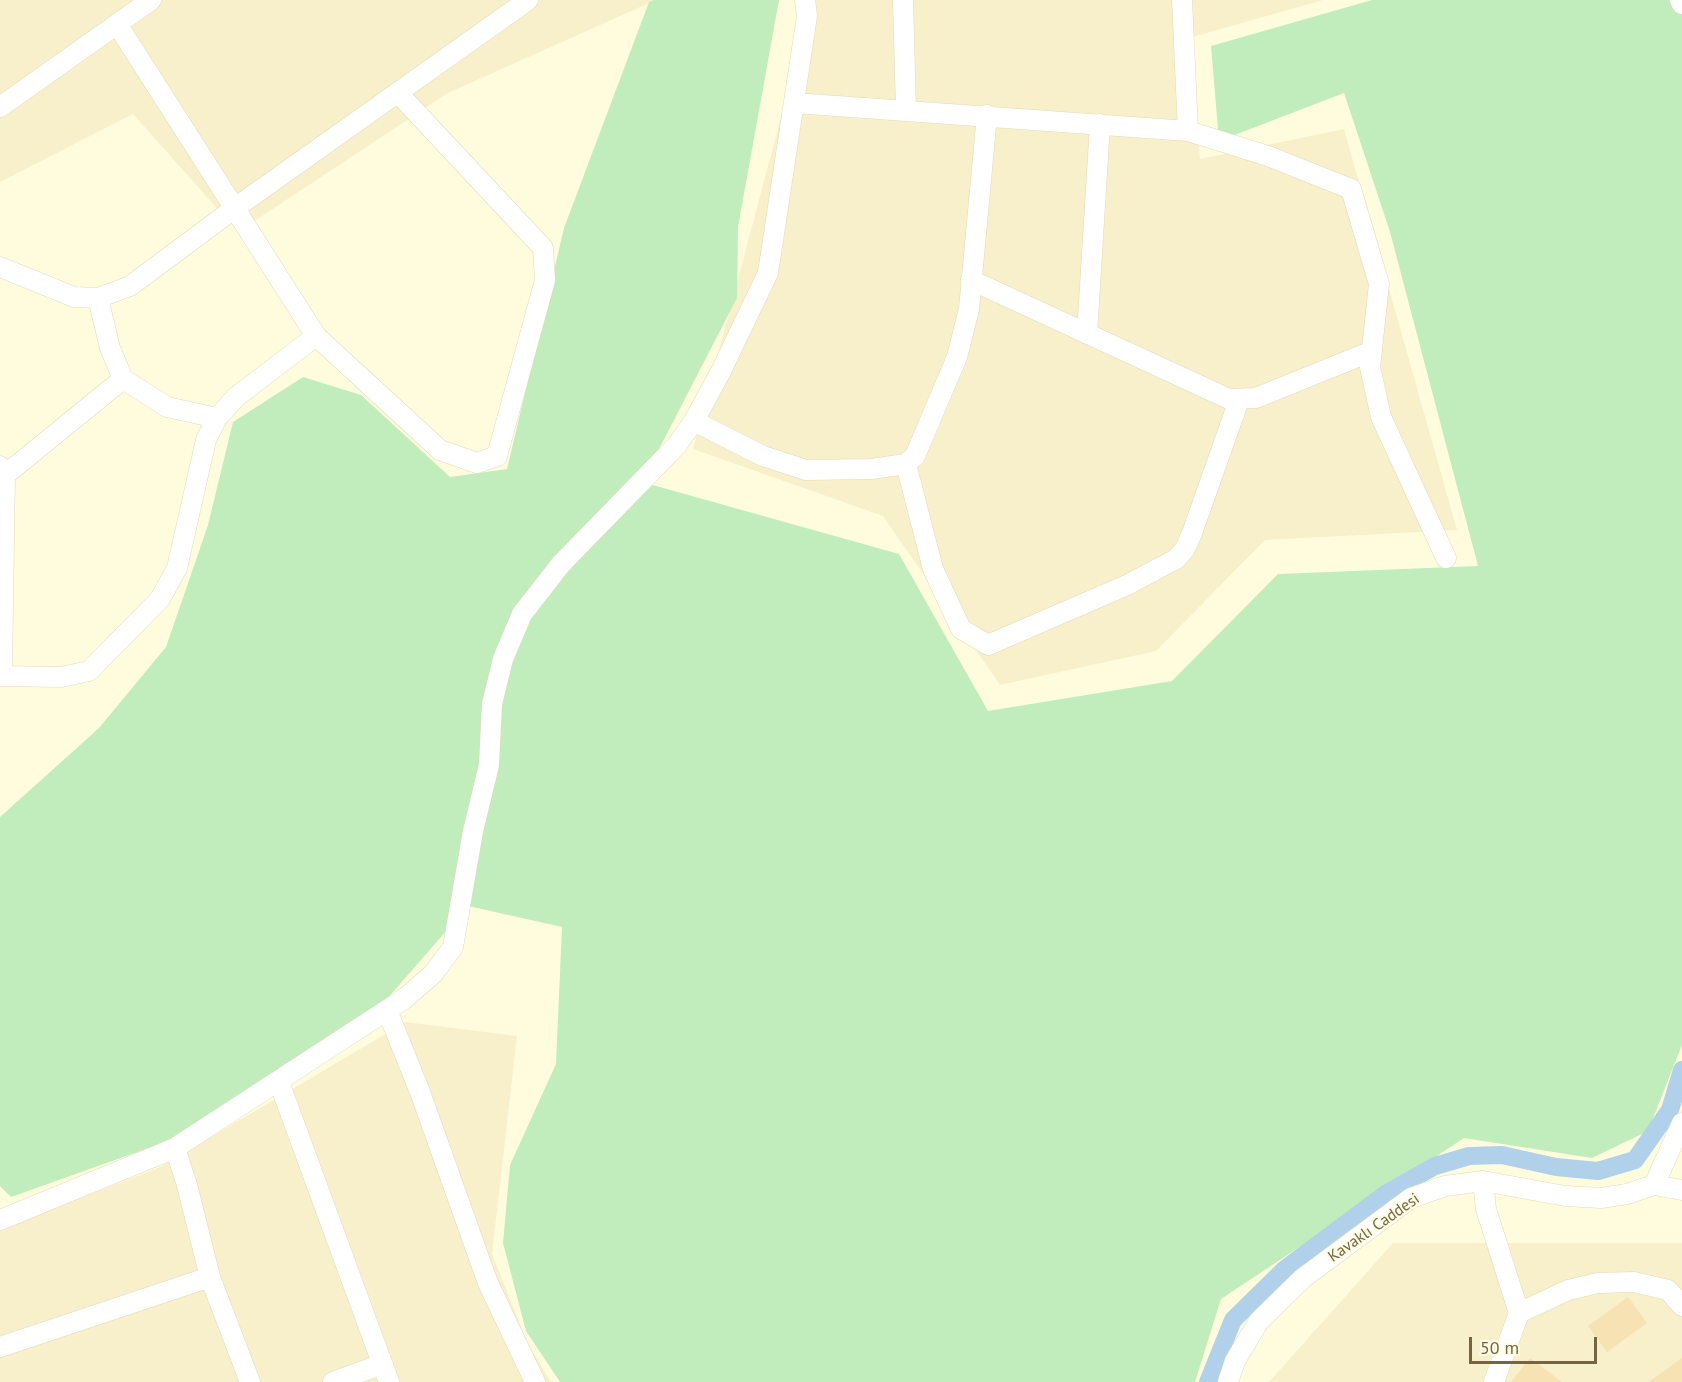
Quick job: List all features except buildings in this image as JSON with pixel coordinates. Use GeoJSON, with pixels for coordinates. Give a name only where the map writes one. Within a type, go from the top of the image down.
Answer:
{"type":"FeatureCollection","features":[{"type":"Feature","properties":{"kind":"street"},"geometry":{"type":"LineString","coordinates":[[0,107],[151,0]]}},
{"type":"Feature","properties":{"kind":"street"},"geometry":{"type":"LineString","coordinates":[[0,267],[74,297],[98,298],[130,286],[235,208],[528,0]]}},
{"type":"Feature","properties":{"kind":"street"},"geometry":{"type":"LineString","coordinates":[[0,1220],[175,1148],[387,1010],[433,974],[453,947],[473,831],[489,765],[492,704],[503,659],[522,614],[561,564],[676,446],[694,421],[721,371],[768,273],[807,16],[805,0]]}},
{"type":"Feature","properties":{"kind":"street"},"geometry":{"type":"LineString","coordinates":[[903,0],[906,110]]}},
{"type":"Feature","properties":{"kind":"street"},"geometry":{"type":"LineString","coordinates":[[1182,0],[1188,131]]}},
{"type":"Feature","properties":{"kind":"street"},"geometry":{"type":"LineString","coordinates":[[117,24],[316,336],[440,450],[477,463],[497,456],[544,280],[543,248],[398,93]]}},
{"type":"Feature","properties":{"kind":"street"},"geometry":{"type":"LineString","coordinates":[[794,103],[1188,131],[1268,156],[1351,189],[1379,284],[1370,367],[1381,417],[1446,558]]}},
{"type":"Feature","properties":{"kind":"street"},"geometry":{"type":"LineString","coordinates":[[694,421],[764,456],[806,470],[872,468],[906,464],[915,456],[957,357],[969,309],[987,116]]}},
{"type":"Feature","properties":{"kind":"street"},"geometry":{"type":"LineString","coordinates":[[1087,334],[1100,124]]}},
{"type":"Feature","properties":{"kind":"street"},"geometry":{"type":"LineString","coordinates":[[971,280],[1220,395],[1239,400],[1256,398],[1372,351]]}},
{"type":"Feature","properties":{"kind":"street"},"geometry":{"type":"LineString","coordinates":[[98,298],[110,348],[123,379],[167,407],[217,418]]}},
{"type":"Feature","properties":{"kind":"street"},"geometry":{"type":"LineString","coordinates":[[123,379],[3,470],[1,676],[61,677],[89,671],[160,598],[177,567],[206,440],[217,418],[236,397],[316,336]]}},
{"type":"Feature","properties":{"kind":"street"},"geometry":{"type":"LineString","coordinates":[[906,464],[933,570],[961,629],[988,645],[1127,585],[1176,559],[1185,549],[1192,533],[1239,400]]}},
{"type":"Feature","properties":{"kind":"street"},"geometry":{"type":"LineString","coordinates":[[387,1010],[420,1092],[488,1283],[535,1382]]}},
{"type":"Feature","properties":{"kind":"street"},"geometry":{"type":"LineString","coordinates":[[279,1082],[386,1373],[333,1382]]}},
{"type":"Feature","properties":{"kind":"street"},"geometry":{"type":"LineString","coordinates":[[1654,1185],[1682,1123]]}},
{"type":"Feature","properties":{"kind":"street"},"geometry":{"type":"LineString","coordinates":[[175,1148],[187,1185],[210,1277],[250,1382]]}},
{"type":"Feature","properties":{"kind":"street"},"geometry":{"type":"LineString","coordinates":[[1483,1181],[1486,1209],[1519,1313],[1494,1382]]}},
{"type":"Feature","properties":{"kind":"street","name":"Kavaklı Caddesi"},"geometry":{"type":"LineString","coordinates":[[1228,1382],[1234,1361],[1259,1321],[1303,1278],[1411,1198],[1445,1186],[1483,1181],[1565,1197],[1601,1198],[1627,1194],[1654,1185],[1682,1190]]}},
{"type":"Feature","properties":{"kind":"street"},"geometry":{"type":"LineString","coordinates":[[0,1347],[210,1277]]}},
{"type":"Feature","properties":{"kind":"street"},"geometry":{"type":"LineString","coordinates":[[1519,1313],[1568,1290],[1598,1283],[1634,1282],[1668,1290],[1682,1306]]}},
{"type":"Feature","properties":{"kind":"shaded area"},"geometry":{"type":"Polygon","coordinates":[[[0,0],[656,0],[448,93],[238,232],[133,114],[0,182],[0,0]]]}},
{"type":"Feature","properties":{"kind":"shaded area"},"geometry":{"type":"Polygon","coordinates":[[[812,0],[1323,0],[1189,38],[1200,159],[1344,129],[1457,530],[1265,540],[1156,651],[1000,685],[883,516],[693,449],[812,0]]]}},
{"type":"Feature","properties":{"kind":"shaded area"},"geometry":{"type":"Polygon","coordinates":[[[406,1022],[517,1036],[492,1254],[527,1342],[551,1382],[0,1382],[0,1230],[160,1167],[406,1022]]]}},
{"type":"Feature","properties":{"kind":"shaded area"},"geometry":{"type":"Polygon","coordinates":[[[1393,1243],[1682,1243],[1682,1382],[1269,1382],[1393,1243]]]}},
{"type":"Feature","properties":{"kind":"green space"},"geometry":{"type":"Polygon","coordinates":[[[654,0],[779,0],[738,227],[737,298],[642,482],[899,554],[988,711],[1172,681],[1278,574],[1478,566],[1390,232],[1344,93],[1219,141],[1211,46],[1372,0],[1682,0],[1682,1045],[1648,1131],[1592,1158],[1464,1138],[1221,1299],[1195,1382],[560,1382],[526,1331],[503,1243],[510,1165],[556,1064],[562,927],[468,906],[373,1015],[171,1140],[11,1197],[0,1186],[0,817],[99,728],[166,647],[208,525],[233,422],[303,377],[361,395],[450,477],[507,469],[564,228],[649,2],[654,0]]]}},
{"type":"Feature","properties":{"kind":"waterway"},"geometry":{"type":"LineString","coordinates":[[1208,1382],[1233,1320],[1285,1269],[1387,1193],[1435,1166],[1469,1156],[1502,1155],[1556,1167],[1598,1171],[1635,1160],[1670,1110],[1682,1070]]}}]}
